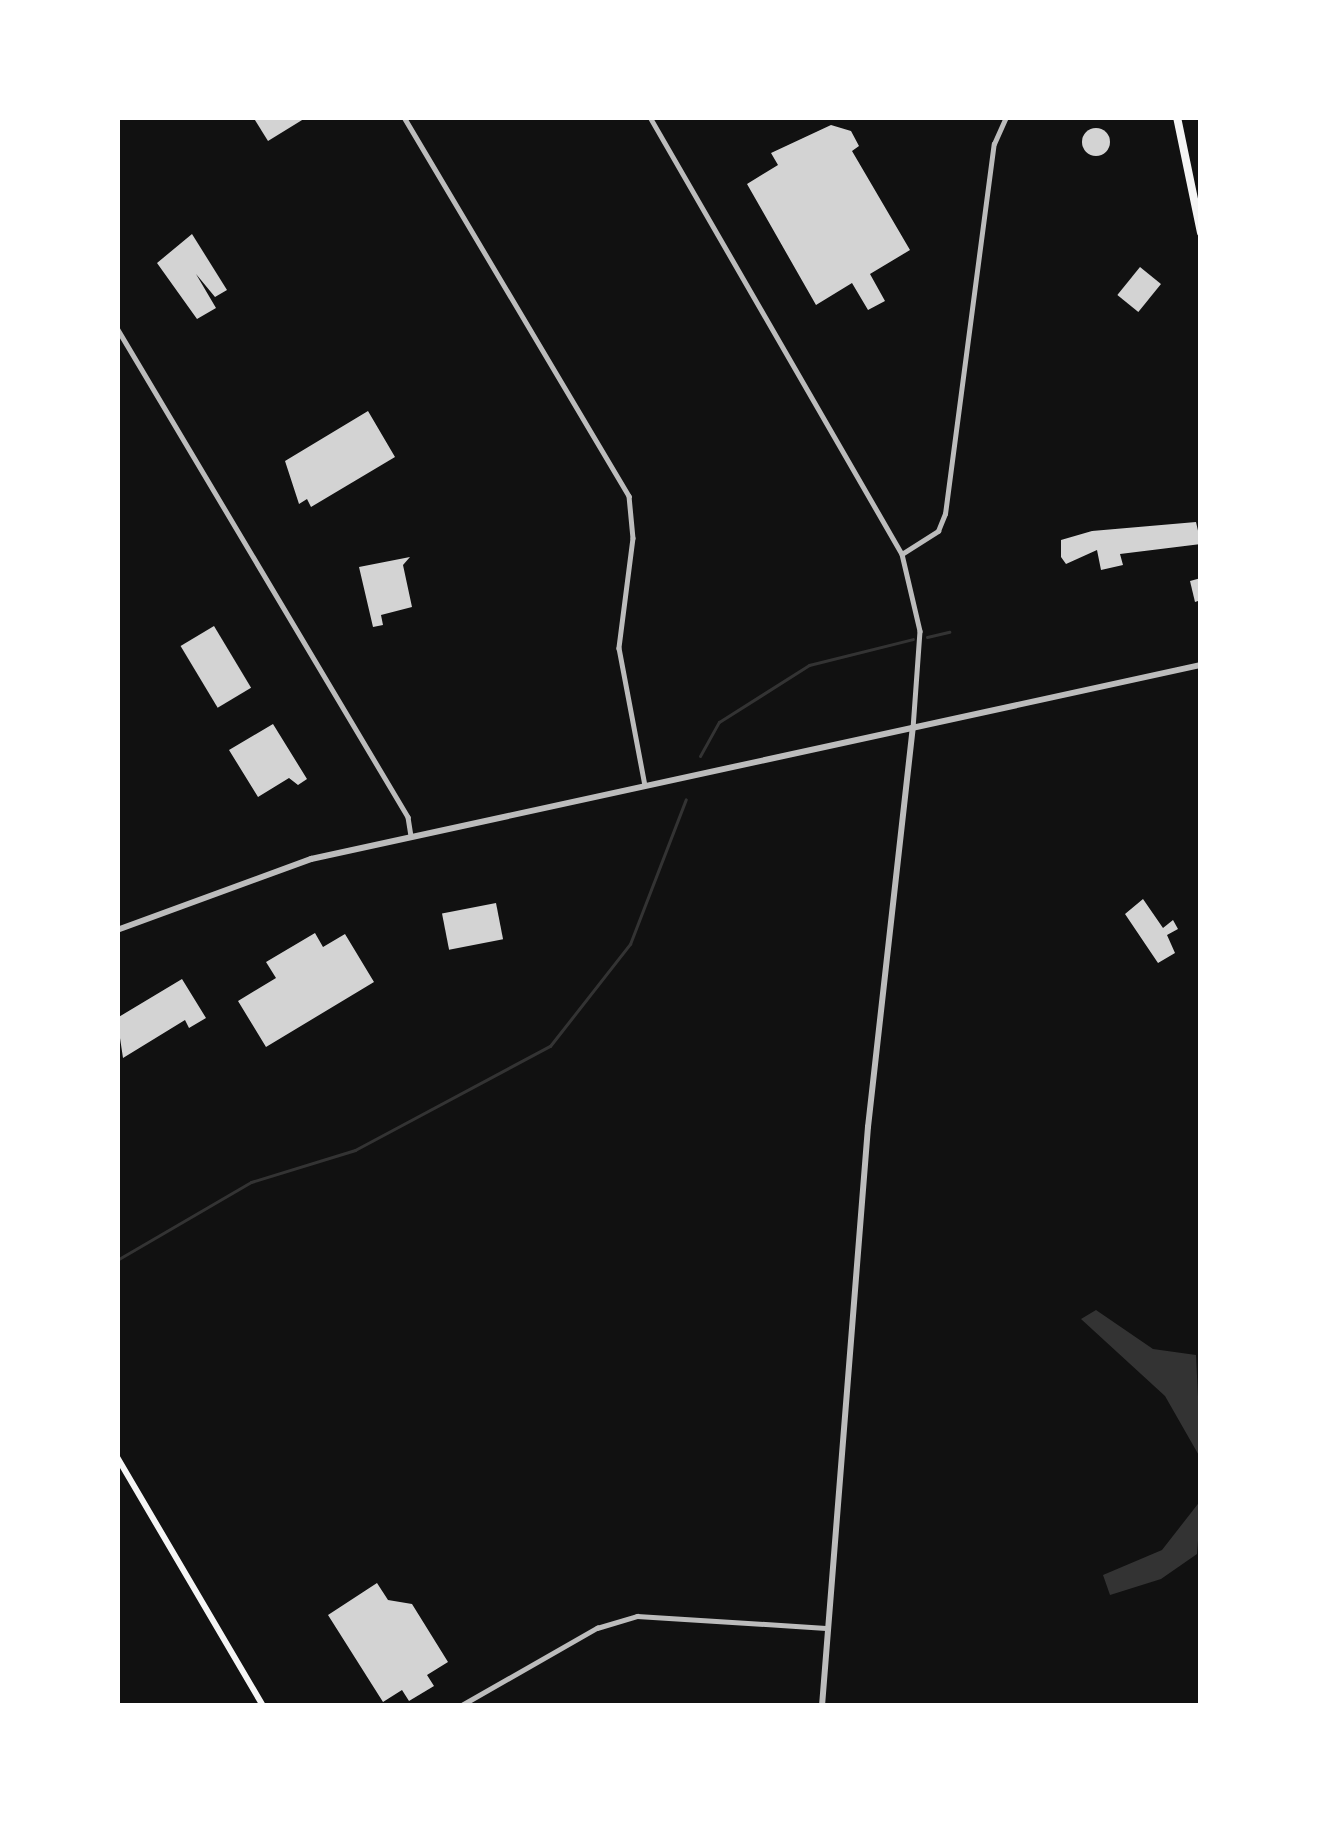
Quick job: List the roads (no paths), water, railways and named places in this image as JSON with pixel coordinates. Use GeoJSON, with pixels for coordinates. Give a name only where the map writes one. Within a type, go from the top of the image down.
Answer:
{"type":"FeatureCollection","features":[{"type":"Feature","properties":{"kind":"highway"},"geometry":{"type":"LineString","coordinates":[[1177,117],[1201,233]]}},
{"type":"Feature","properties":{"kind":"main road"},"geometry":{"type":"LineString","coordinates":[[117,1457],[263,1706]]}},
{"type":"Feature","properties":{"kind":"street"},"geometry":{"type":"LineString","coordinates":[[404,117],[629,496],[633,538],[619,648],[645,785]]}},
{"type":"Feature","properties":{"kind":"street"},"geometry":{"type":"LineString","coordinates":[[650,117],[902,554],[920,631],[868,1127],[822,1706]]}},
{"type":"Feature","properties":{"kind":"street"},"geometry":{"type":"LineString","coordinates":[[902,554],[938,531],[945,514],[994,144],[1006,117]]}},
{"type":"Feature","properties":{"kind":"street"},"geometry":{"type":"LineString","coordinates":[[117,328],[408,817],[411,836]]}},
{"type":"Feature","properties":{"kind":"street"},"geometry":{"type":"LineString","coordinates":[[117,930],[224,885],[411,836],[1201,665]]}},
{"type":"Feature","properties":{"kind":"street"},"geometry":{"type":"LineString","coordinates":[[460,1706],[596,1628],[637,1616],[826,1628]]}},
{"type":"Feature","properties":{"kind":"waterway"},"geometry":{"type":"LineString","coordinates":[[927,637],[949,632]]}},
{"type":"Feature","properties":{"kind":"waterway"},"geometry":{"type":"LineString","coordinates":[[700,756],[719,722],[809,665],[913,639]]}},
{"type":"Feature","properties":{"kind":"waterway"},"geometry":{"type":"LineString","coordinates":[[117,1260],[251,1182],[355,1150],[550,1046],[630,944],[686,799]]}}]}
